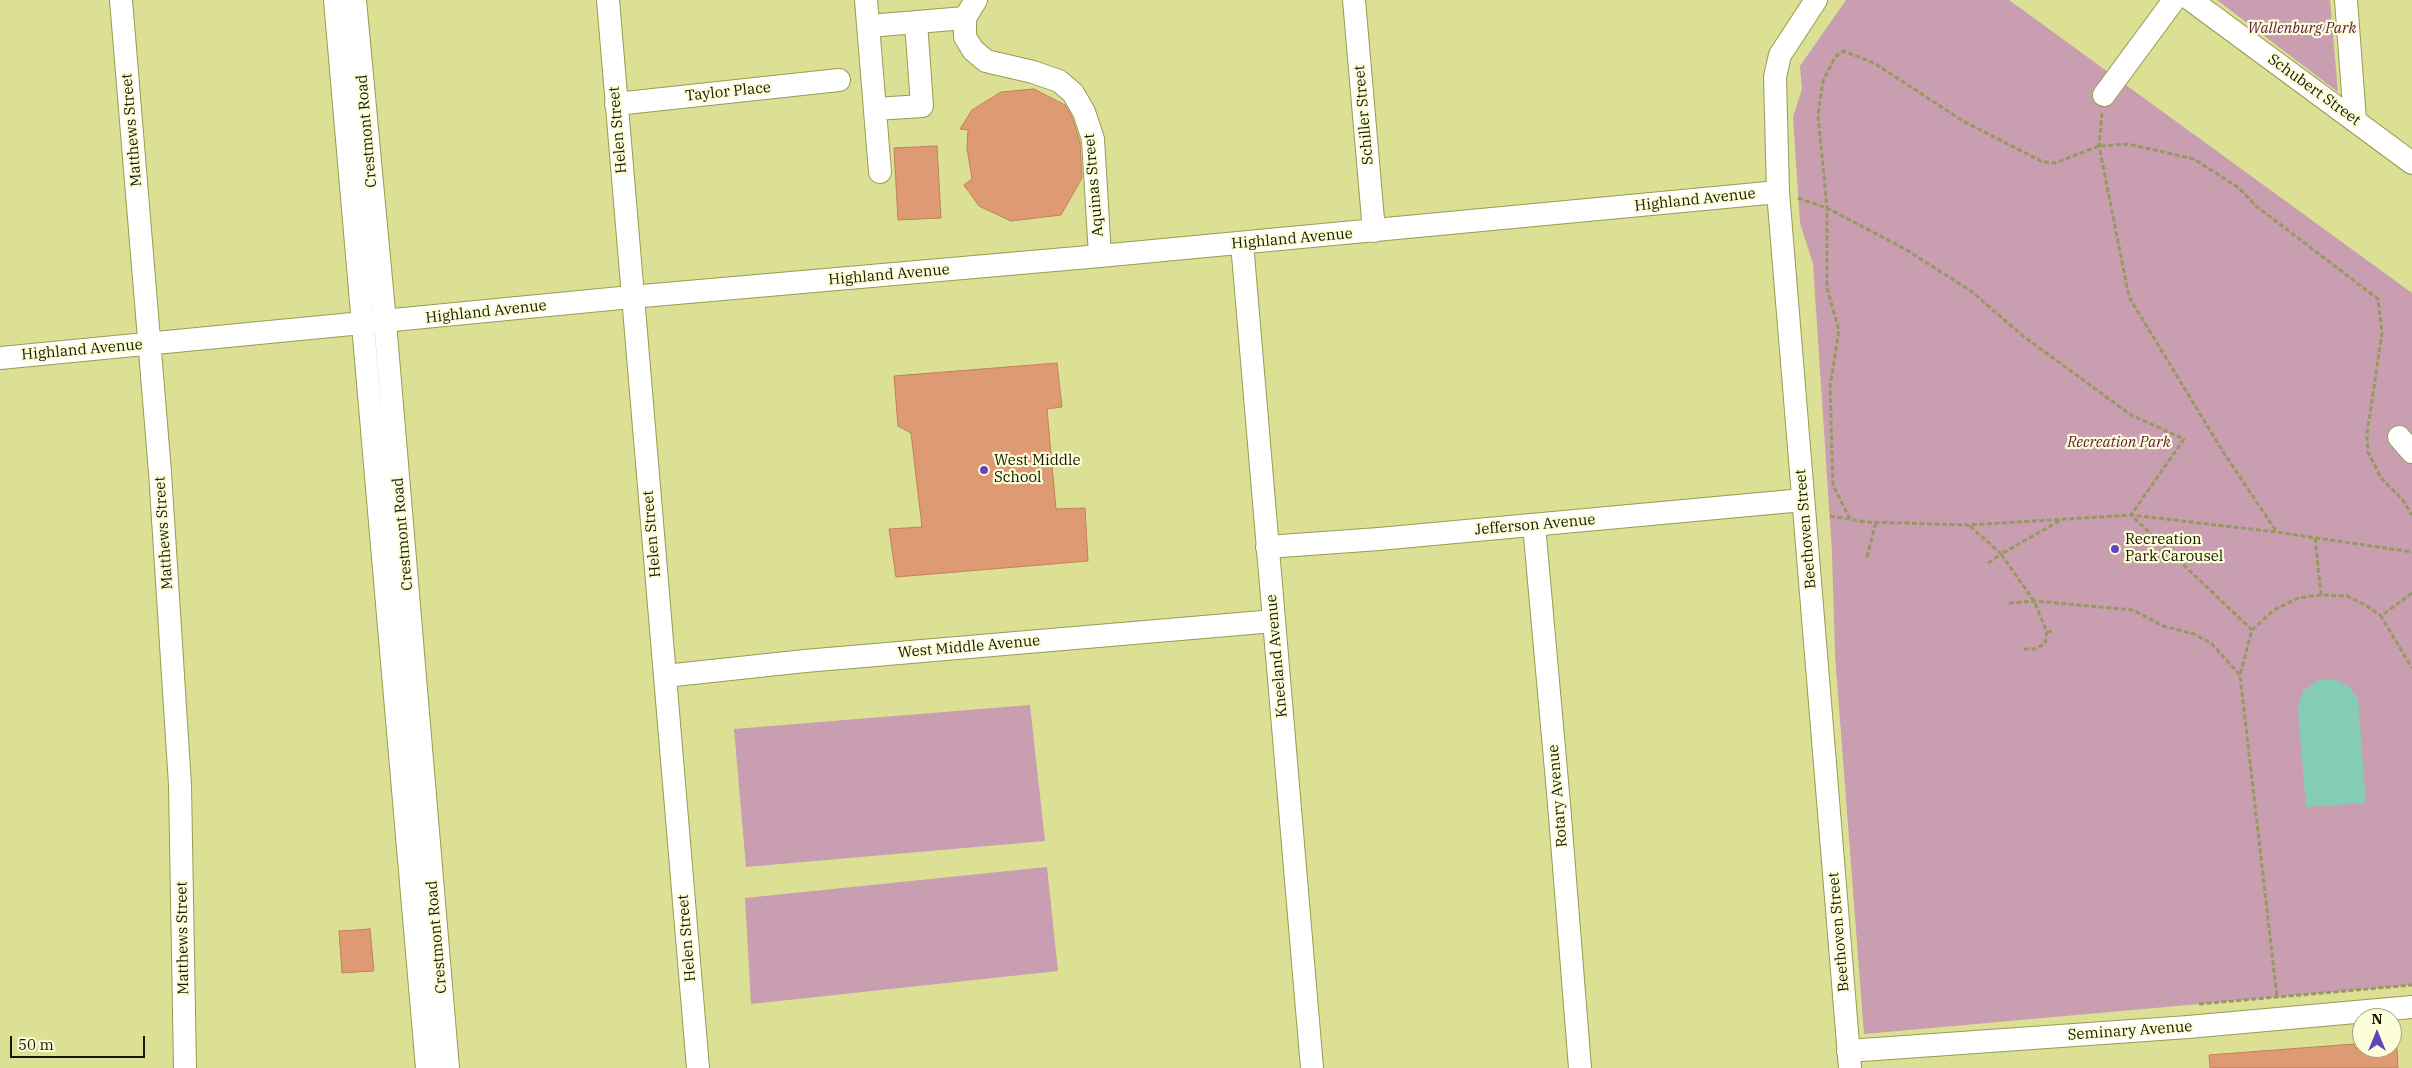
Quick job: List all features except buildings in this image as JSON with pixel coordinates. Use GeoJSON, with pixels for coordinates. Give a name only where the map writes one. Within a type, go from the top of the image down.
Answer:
{"type":"FeatureCollection","features":[{"type":"Feature","properties":{"kind":"street","name":"Matthews Street"},"geometry":{"type":"LineString","coordinates":[[121,0],[160,472],[180,785],[185,1068]]}},
{"type":"Feature","properties":{"kind":"street","name":"Crestmont Road"},"geometry":{"type":"LineString","coordinates":[[335,0],[387,613],[421,878],[448,1068]]}},
{"type":"Feature","properties":{"kind":"street","name":"Crestmont Road"},"geometry":{"type":"LineString","coordinates":[[355,0],[410,610],[427,1068]]}},
{"type":"Feature","properties":{"kind":"street","name":"Helen Street"},"geometry":{"type":"LineString","coordinates":[[608,0],[631,297],[698,1068]]}},
{"type":"Feature","properties":{"kind":"street"},"geometry":{"type":"LineString","coordinates":[[866,0],[880,172]]}},
{"type":"Feature","properties":{"kind":"street","name":"Schiller Street"},"geometry":{"type":"LineString","coordinates":[[1354,0],[1374,231]]}},
{"type":"Feature","properties":{"kind":"street","name":"Beethoven Street"},"geometry":{"type":"LineString","coordinates":[[1816,0],[1780,55],[1774,77],[1778,192],[1849,1059]]}},
{"type":"Feature","properties":{"kind":"street"},"geometry":{"type":"LineString","coordinates":[[2104,94],[2174,0]]}},
{"type":"Feature","properties":{"kind":"street","name":"Schubert Street"},"geometry":{"type":"LineString","coordinates":[[2191,0],[2412,163]]}},
{"type":"Feature","properties":{"kind":"street"},"geometry":{"type":"LineString","coordinates":[[2346,0],[2355,120]]}},
{"type":"Feature","properties":{"kind":"street"},"geometry":{"type":"LineString","coordinates":[[869,26],[916,22],[968,7]]}},
{"type":"Feature","properties":{"kind":"street","name":"Aquinas Street"},"geometry":{"type":"LineString","coordinates":[[968,7],[965,37],[973,50],[986,61],[1033,72],[1059,81],[1073,93],[1084,112],[1093,139],[1100,256]]}},
{"type":"Feature","properties":{"kind":"street"},"geometry":{"type":"LineString","coordinates":[[875,109],[922,106],[916,22]]}},
{"type":"Feature","properties":{"kind":"street","name":"Taylor Place"},"geometry":{"type":"LineString","coordinates":[[616,104],[839,80]]}},
{"type":"Feature","properties":{"kind":"street","name":"Highland Avenue"},"geometry":{"type":"LineString","coordinates":[[0,358],[631,297],[1374,231],[1778,192]]}},
{"type":"Feature","properties":{"kind":"street","name":"Kneeland Avenue"},"geometry":{"type":"LineString","coordinates":[[1242,243],[1312,1068]]}},
{"type":"Feature","properties":{"kind":"street","name":"Jefferson Avenue"},"geometry":{"type":"LineString","coordinates":[[1267,547],[1803,500]]}},
{"type":"Feature","properties":{"kind":"street","name":"Rotary Avenue"},"geometry":{"type":"LineString","coordinates":[[1534,525],[1580,1068]]}},
{"type":"Feature","properties":{"kind":"street"},"geometry":{"type":"LineString","coordinates":[[387,613],[410,610]]}},
{"type":"Feature","properties":{"kind":"street","name":"West Middle Avenue"},"geometry":{"type":"LineString","coordinates":[[665,676],[805,661],[1274,621]]}},
{"type":"Feature","properties":{"kind":"street","name":"Seminary Avenue"},"geometry":{"type":"LineString","coordinates":[[1849,1059],[2412,1006]]}},
{"type":"Feature","properties":{"kind":"path"},"geometry":{"type":"LineString","coordinates":[[1850,519],[1833,485],[1830,387],[1839,330],[1827,288],[1827,208],[1818,115],[1823,80],[1835,57],[1843,51],[1874,63],[1963,122],[2043,162],[2055,163],[2099,146],[2128,144],[2194,158],[2239,188],[2256,206],[2378,299],[2382,334],[2367,434],[2368,452],[2381,478],[2402,499],[2412,515]]}},
{"type":"Feature","properties":{"kind":"path"},"geometry":{"type":"LineString","coordinates":[[2104,94],[2099,146],[2129,297],[2222,450],[2276,532]]}},
{"type":"Feature","properties":{"kind":"path"},"geometry":{"type":"LineString","coordinates":[[1778,192],[1827,208],[1904,248],[1971,291],[2023,336],[2130,415],[2184,439],[2131,515]]}},
{"type":"Feature","properties":{"kind":"path"},"geometry":{"type":"LineString","coordinates":[[2131,515],[2252,630]]}},
{"type":"Feature","properties":{"kind":"path"},"geometry":{"type":"LineString","coordinates":[[1830,516],[1876,522],[1969,525],[2131,515],[2276,532],[2412,552]]}},
{"type":"Feature","properties":{"kind":"path"},"geometry":{"type":"LineString","coordinates":[[1987,564],[2063,519]]}},
{"type":"Feature","properties":{"kind":"path"},"geometry":{"type":"LineString","coordinates":[[1867,557],[1876,522]]}},
{"type":"Feature","properties":{"kind":"path"},"geometry":{"type":"LineString","coordinates":[[1969,525],[2001,554],[2034,601],[2047,632],[2045,644],[2034,650],[2024,649]]}},
{"type":"Feature","properties":{"kind":"path"},"geometry":{"type":"LineString","coordinates":[[2315,538],[2321,595]]}},
{"type":"Feature","properties":{"kind":"path"},"geometry":{"type":"LineString","coordinates":[[2381,616],[2412,593]]}},
{"type":"Feature","properties":{"kind":"path"},"geometry":{"type":"LineString","coordinates":[[2277,997],[2240,676],[2252,630],[2274,610],[2298,598],[2321,595],[2346,596],[2368,606],[2381,616],[2412,668]]}},
{"type":"Feature","properties":{"kind":"path"},"geometry":{"type":"LineString","coordinates":[[2009,603],[2034,601],[2133,610],[2163,626],[2194,634],[2211,643],[2240,676]]}},
{"type":"Feature","properties":{"kind":"path"},"geometry":{"type":"LineString","coordinates":[[2047,632],[2054,631]]}},
{"type":"Feature","properties":{"kind":"path"},"geometry":{"type":"LineString","coordinates":[[2189,1005],[2412,985]]}},
{"type":"Feature","properties":{"kind":"green space","name":"Recreation Park"},"geometry":{"type":"Polygon","coordinates":[[[1846,0],[2009,0],[2412,293],[2412,985],[1864,1034],[1835,655],[1832,552],[1813,264],[1800,223],[1793,117],[1802,89],[1800,66],[1846,0]]]}},
{"type":"Feature","properties":{"kind":"green space","name":"Wallenburg Park"},"geometry":{"type":"Polygon","coordinates":[[[2217,0],[2330,0],[2338,92],[2217,0]]]}},
{"type":"Feature","properties":{"kind":"green space"},"geometry":{"type":"Polygon","coordinates":[[[1030,705],[1045,841],[746,867],[734,729],[1030,705]]]}},
{"type":"Feature","properties":{"kind":"green space"},"geometry":{"type":"Polygon","coordinates":[[[1047,867],[1058,971],[751,1004],[745,898],[1047,867]]]}},
{"type":"Feature","properties":{"kind":"shaded area"},"geometry":{"type":"Polygon","coordinates":[[[2333,679],[2348,686],[2358,699],[2366,803],[2306,807],[2298,709],[2303,691],[2318,680],[2333,679]]]}},
{"type":"Feature","properties":{"kind":"place","name":"West Middle School"},"geometry":{"type":"Point","coordinates":[984,470]}},
{"type":"Feature","properties":{"kind":"place","name":"Recreation Park Carousel"},"geometry":{"type":"Point","coordinates":[2115,549]}}]}
